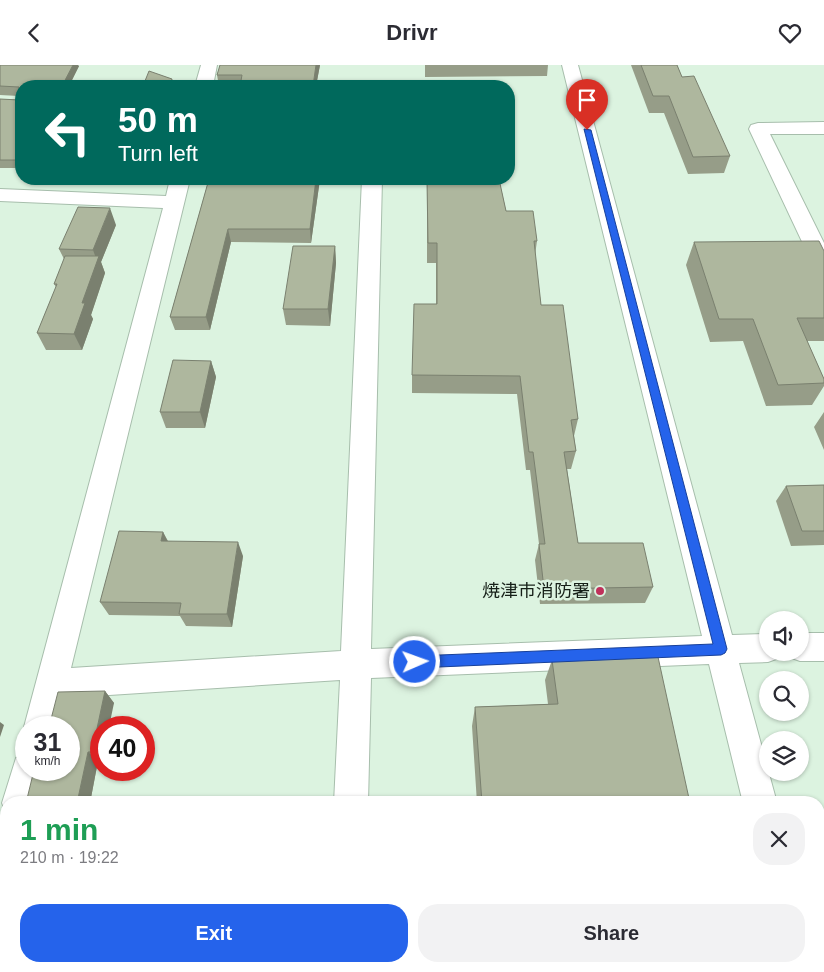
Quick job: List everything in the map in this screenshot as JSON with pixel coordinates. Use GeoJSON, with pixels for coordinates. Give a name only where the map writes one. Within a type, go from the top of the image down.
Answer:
{"type":"FeatureCollection","features":[{"type":"Feature","properties":{"kind":"street"},"geometry":{"type":"LineString","coordinates":[[205,80],[209,65]]}},
{"type":"Feature","properties":{"kind":"street"},"geometry":{"type":"LineString","coordinates":[[570,65],[758,796]]}},
{"type":"Feature","properties":{"kind":"street"},"geometry":{"type":"LineString","coordinates":[[824,129],[758,129],[824,265]]}},
{"type":"Feature","properties":{"kind":"street"},"geometry":{"type":"LineString","coordinates":[[351,796],[372,185]]}},
{"type":"Feature","properties":{"kind":"street"},"geometry":{"type":"LineString","coordinates":[[0,195],[177,190],[43,716]]}},
{"type":"Feature","properties":{"kind":"street"},"geometry":{"type":"LineString","coordinates":[[809,647],[824,647]]}},
{"type":"Feature","properties":{"kind":"street"},"geometry":{"type":"LineString","coordinates":[[52,684],[357,664],[759,648]]}},
{"type":"Feature","properties":{"kind":"street"},"geometry":{"type":"LineString","coordinates":[[21,796],[25,781]]}},
{"type":"Feature","properties":{"kind":"building"},"geometry":{"type":"Polygon","coordinates":[[[0,65],[73,65],[65,80],[15,80],[15,87],[0,86],[0,65]]]}},
{"type":"Feature","properties":{"kind":"building"},"geometry":{"type":"Polygon","coordinates":[[[220,65],[316,65],[314,80],[241,80],[242,75],[217,75],[220,65]]]}},
{"type":"Feature","properties":{"kind":"building"},"geometry":{"type":"Polygon","coordinates":[[[641,65],[677,65],[682,77],[694,76],[730,156],[693,157],[669,96],[653,96],[641,65]]]}},
{"type":"Feature","properties":{"kind":"building"},"geometry":{"type":"Polygon","coordinates":[[[149,71],[172,79],[172,80],[145,80],[149,71]]]}},
{"type":"Feature","properties":{"kind":"building"},"geometry":{"type":"Polygon","coordinates":[[[0,99],[15,100],[15,160],[0,160],[0,99]]]}},
{"type":"Feature","properties":{"kind":"building"},"geometry":{"type":"Polygon","coordinates":[[[207,185],[315,185],[310,229],[228,229],[206,317],[170,317],[207,185]]]}},
{"type":"Feature","properties":{"kind":"building"},"geometry":{"type":"Polygon","coordinates":[[[427,185],[500,185],[506,211],[533,211],[537,241],[534,241],[541,305],[563,305],[578,419],[571,420],[576,451],[564,452],[578,543],[643,543],[653,587],[544,589],[539,544],[545,544],[533,452],[529,452],[520,376],[412,375],[414,304],[437,304],[437,243],[428,243],[427,185]]]}},
{"type":"Feature","properties":{"kind":"building"},"geometry":{"type":"Polygon","coordinates":[[[78,207],[110,208],[93,250],[59,249],[78,207]]]}},
{"type":"Feature","properties":{"kind":"building"},"geometry":{"type":"Polygon","coordinates":[[[819,241],[824,251],[824,318],[797,318],[824,379],[824,383],[778,385],[753,319],[719,319],[694,242],[819,241]]]}},
{"type":"Feature","properties":{"kind":"building"},"geometry":{"type":"Polygon","coordinates":[[[293,246],[335,246],[328,309],[283,309],[293,246]]]}},
{"type":"Feature","properties":{"kind":"building"},"geometry":{"type":"Polygon","coordinates":[[[65,256],[99,256],[82,303],[85,303],[74,334],[37,333],[57,284],[54,284],[65,256]]]}},
{"type":"Feature","properties":{"kind":"building"},"geometry":{"type":"Polygon","coordinates":[[[173,360],[211,361],[200,412],[160,412],[173,360]]]}},
{"type":"Feature","properties":{"kind":"building"},"geometry":{"type":"Polygon","coordinates":[[[824,485],[824,531],[802,531],[786,486],[824,485]]]}},
{"type":"Feature","properties":{"kind":"building"},"geometry":{"type":"Polygon","coordinates":[[[119,531],[163,532],[161,541],[238,542],[227,614],[179,614],[181,603],[100,602],[119,531]]]}},
{"type":"Feature","properties":{"kind":"building"},"geometry":{"type":"Polygon","coordinates":[[[658,657],[688,796],[481,796],[475,707],[558,704],[552,660],[658,657]]]}},
{"type":"Feature","properties":{"kind":"building"},"geometry":{"type":"Polygon","coordinates":[[[105,691],[100,716],[90,716],[90,752],[88,752],[79,796],[28,796],[31,781],[80,781],[80,716],[52,716],[58,692],[105,691]]]}},
{"type":"Feature","properties":{"kind":"place","name":"焼津市消防署"},"geometry":{"type":"Point","coordinates":[600,591]}},
{"type":"Feature","properties":{"kind":"route"},"geometry":{"type":"LineString","coordinates":[[415,662],[721,649],[587,130]]}}]}
